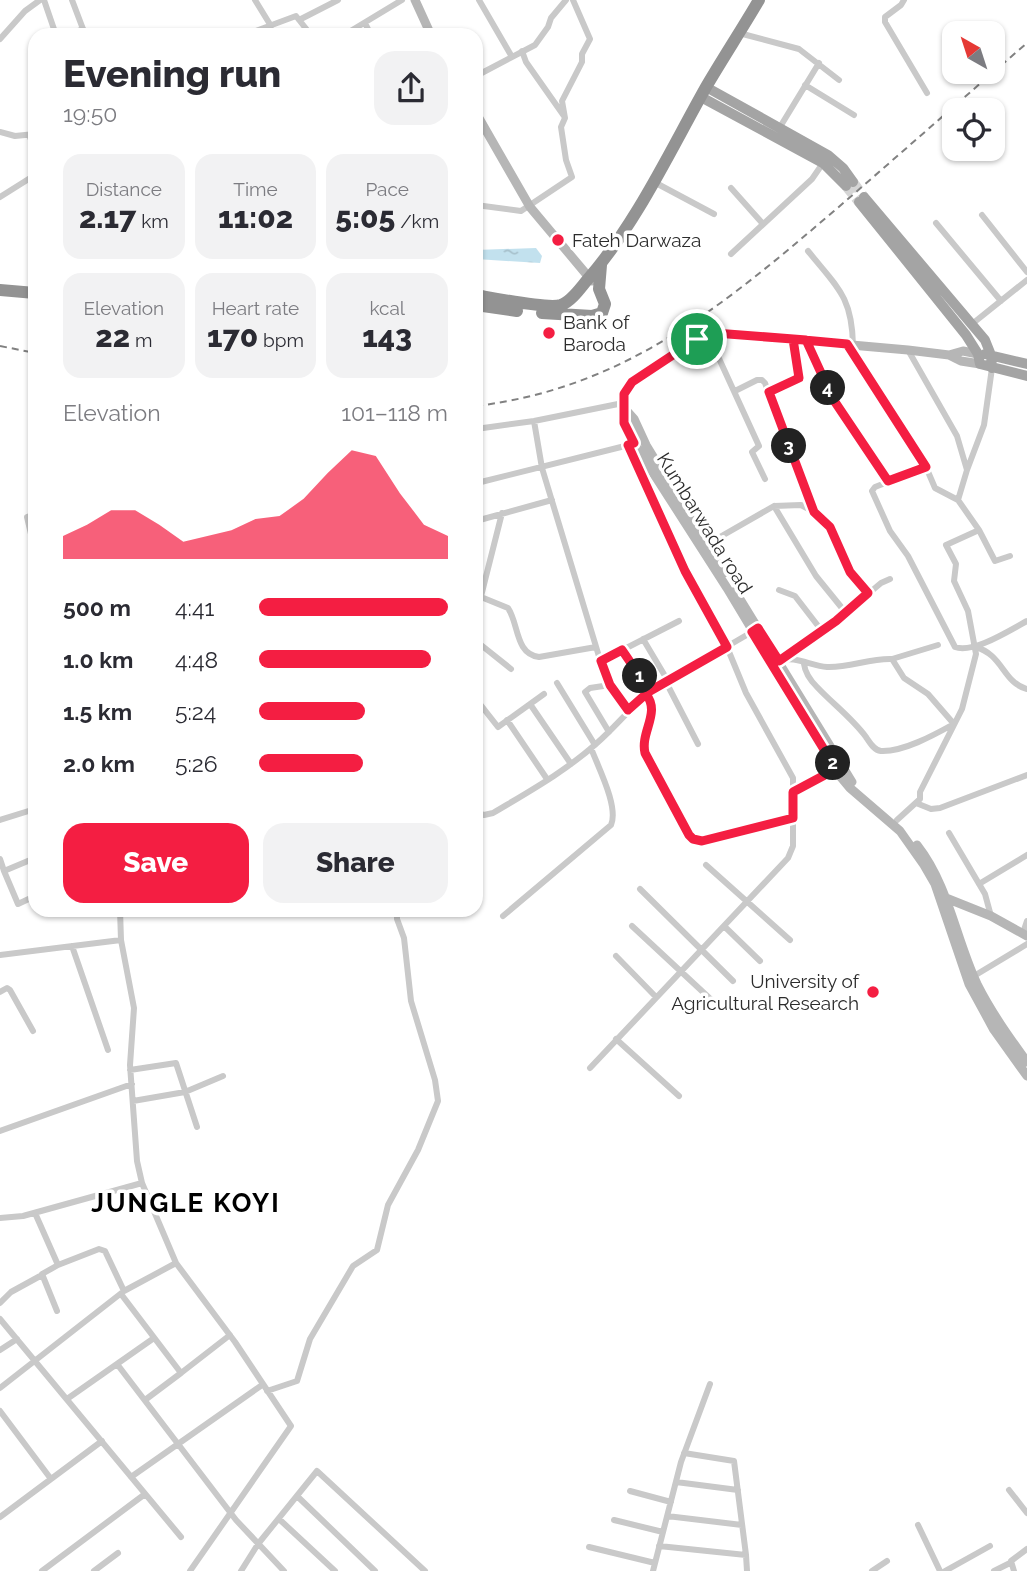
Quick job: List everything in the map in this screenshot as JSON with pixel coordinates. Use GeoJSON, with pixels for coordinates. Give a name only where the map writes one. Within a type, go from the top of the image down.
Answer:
{"type":"FeatureCollection","features":[{"type":"Feature","properties":{"kind":"highway"},"geometry":{"type":"LineString","coordinates":[[483,297],[556,305],[566,302],[601,265],[623,235],[759,0]]}},
{"type":"Feature","properties":{"kind":"highway"},"geometry":{"type":"LineString","coordinates":[[483,306],[592,316],[604,309],[605,304],[599,289],[601,265]]}},
{"type":"Feature","properties":{"kind":"highway"},"geometry":{"type":"LineString","coordinates":[[0,290],[28,292]]}},
{"type":"Feature","properties":{"kind":"highway"},"geometry":{"type":"LineString","coordinates":[[0,299],[28,301]]}},
{"type":"Feature","properties":{"kind":"main road"},"geometry":{"type":"LineString","coordinates":[[704,92],[780,127],[828,155],[843,168],[849,184],[823,163],[704,92]]}},
{"type":"Feature","properties":{"kind":"main road"},"geometry":{"type":"LineString","coordinates":[[992,368],[991,355],[985,340],[862,199],[966,335],[979,359],[992,368],[1027,376]]}},
{"type":"Feature","properties":{"kind":"main road"},"geometry":{"type":"LineString","coordinates":[[979,359],[991,355],[1027,363]]}},
{"type":"Feature","properties":{"kind":"street"},"geometry":{"type":"LineString","coordinates":[[0,39],[25,10],[42,0],[53,28]]}},
{"type":"Feature","properties":{"kind":"street"},"geometry":{"type":"LineString","coordinates":[[72,0],[83,28]]}},
{"type":"Feature","properties":{"kind":"street"},"geometry":{"type":"LineString","coordinates":[[255,0],[269,26]]}},
{"type":"Feature","properties":{"kind":"street"},"geometry":{"type":"LineString","coordinates":[[299,20],[338,0]]}},
{"type":"Feature","properties":{"kind":"street"},"geometry":{"type":"LineString","coordinates":[[356,28],[402,0]]}},
{"type":"Feature","properties":{"kind":"street"},"geometry":{"type":"LineString","coordinates":[[415,0],[427,28]]}},
{"type":"Feature","properties":{"kind":"street"},"geometry":{"type":"LineString","coordinates":[[479,0],[512,57]]}},
{"type":"Feature","properties":{"kind":"street"},"geometry":{"type":"LineString","coordinates":[[904,0],[886,16],[885,22],[927,93]]}},
{"type":"Feature","properties":{"kind":"street"},"geometry":{"type":"LineString","coordinates":[[483,72],[535,45],[551,18],[570,2],[590,39],[562,102],[565,118],[561,127],[566,160],[572,177],[521,211],[483,206]]}},
{"type":"Feature","properties":{"kind":"street"},"geometry":{"type":"LineString","coordinates":[[264,28],[296,16],[305,28]]}},
{"type":"Feature","properties":{"kind":"street"},"geometry":{"type":"LineString","coordinates":[[365,23],[368,28]]}},
{"type":"Feature","properties":{"kind":"street"},"geometry":{"type":"LineString","coordinates":[[740,33],[799,49],[839,80]]}},
{"type":"Feature","properties":{"kind":"street"},"geometry":{"type":"LineString","coordinates":[[522,51],[526,62],[565,118]]}},
{"type":"Feature","properties":{"kind":"street"},"geometry":{"type":"LineString","coordinates":[[780,127],[819,64]]}},
{"type":"Feature","properties":{"kind":"street"},"geometry":{"type":"LineString","coordinates":[[805,85],[854,115]]}},
{"type":"Feature","properties":{"kind":"street"},"geometry":{"type":"LineString","coordinates":[[483,125],[530,206],[599,289]]}},
{"type":"Feature","properties":{"kind":"street"},"geometry":{"type":"LineString","coordinates":[[0,132],[15,136],[28,135]]}},
{"type":"Feature","properties":{"kind":"street"},"geometry":{"type":"LineString","coordinates":[[731,254],[812,179],[823,163]]}},
{"type":"Feature","properties":{"kind":"street"},"geometry":{"type":"LineString","coordinates":[[0,197],[28,179]]}},
{"type":"Feature","properties":{"kind":"street"},"geometry":{"type":"LineString","coordinates":[[653,181],[714,214]]}},
{"type":"Feature","properties":{"kind":"street"},"geometry":{"type":"LineString","coordinates":[[731,188],[763,224]]}},
{"type":"Feature","properties":{"kind":"street"},"geometry":{"type":"LineString","coordinates":[[982,215],[1027,272]]}},
{"type":"Feature","properties":{"kind":"street"},"geometry":{"type":"LineString","coordinates":[[936,223],[1001,301]]}},
{"type":"Feature","properties":{"kind":"street"},"geometry":{"type":"LineString","coordinates":[[808,251],[844,296],[853,321],[850,345],[926,467],[935,488],[958,500],[979,530],[995,562],[1010,556]]}},
{"type":"Feature","properties":{"kind":"street"},"geometry":{"type":"LineString","coordinates":[[972,324],[1027,280]]}},
{"type":"Feature","properties":{"kind":"street"},"geometry":{"type":"LineString","coordinates":[[483,428],[624,406],[624,394],[632,382],[697,339],[715,333],[949,355],[964,351],[979,359]]}},
{"type":"Feature","properties":{"kind":"street"},"geometry":{"type":"LineString","coordinates":[[715,333],[712,341],[759,446],[752,452],[765,479]]}},
{"type":"Feature","properties":{"kind":"street"},"geometry":{"type":"LineString","coordinates":[[769,392],[799,378],[793,339]]}},
{"type":"Feature","properties":{"kind":"street"},"geometry":{"type":"LineString","coordinates":[[806,340],[833,399],[888,481]]}},
{"type":"Feature","properties":{"kind":"street"},"geometry":{"type":"LineString","coordinates":[[908,350],[957,436],[967,470]]}},
{"type":"Feature","properties":{"kind":"street"},"geometry":{"type":"LineString","coordinates":[[958,500],[984,425],[992,368]]}},
{"type":"Feature","properties":{"kind":"street"},"geometry":{"type":"LineString","coordinates":[[735,391],[762,380],[769,392],[814,512]]}},
{"type":"Feature","properties":{"kind":"street","name":"Kumbarwada road"},"geometry":{"type":"LineString","coordinates":[[624,406],[624,423],[631,444],[755,630],[783,660],[848,778],[897,820],[929,861],[946,898],[974,976],[1003,1029],[1027,1062]]}},
{"type":"Feature","properties":{"kind":"street","name":"Kumbarwada road"},"geometry":{"type":"LineString","coordinates":[[624,406],[836,769],[846,784],[900,831],[924,865],[934,884],[969,984],[994,1030],[1027,1076]]}},
{"type":"Feature","properties":{"kind":"street"},"geometry":{"type":"LineString","coordinates":[[534,421],[542,468],[596,647],[610,685],[628,710]]}},
{"type":"Feature","properties":{"kind":"street"},"geometry":{"type":"LineString","coordinates":[[483,482],[631,444],[685,571],[727,647],[746,693],[793,778],[791,855],[590,1068]]}},
{"type":"Feature","properties":{"kind":"street"},"geometry":{"type":"LineString","coordinates":[[926,467],[872,489],[890,531],[908,556],[955,647],[975,647],[1027,621]]}},
{"type":"Feature","properties":{"kind":"street"},"geometry":{"type":"LineString","coordinates":[[483,519],[552,500]]}},
{"type":"Feature","properties":{"kind":"street"},"geometry":{"type":"LineString","coordinates":[[706,545],[774,506],[802,505],[830,527],[850,572],[868,593]]}},
{"type":"Feature","properties":{"kind":"street"},"geometry":{"type":"LineString","coordinates":[[774,506],[816,576],[846,614]]}},
{"type":"Feature","properties":{"kind":"street"},"geometry":{"type":"LineString","coordinates":[[483,589],[502,513]]}},
{"type":"Feature","properties":{"kind":"street"},"geometry":{"type":"LineString","coordinates":[[897,820],[916,803],[965,701],[976,654],[968,611],[954,581],[956,564],[946,545],[979,530]]}},
{"type":"Feature","properties":{"kind":"street"},"geometry":{"type":"LineString","coordinates":[[783,660],[846,614],[868,593],[890,579]]}},
{"type":"Feature","properties":{"kind":"street"},"geometry":{"type":"LineString","coordinates":[[779,590],[795,596],[821,631]]}},
{"type":"Feature","properties":{"kind":"street"},"geometry":{"type":"LineString","coordinates":[[483,598],[508,608],[522,648],[531,656],[596,647]]}},
{"type":"Feature","properties":{"kind":"street"},"geometry":{"type":"LineString","coordinates":[[601,661],[679,621]]}},
{"type":"Feature","properties":{"kind":"street"},"geometry":{"type":"LineString","coordinates":[[483,815],[493,813],[571,764],[609,732],[628,710],[648,693],[755,630]]}},
{"type":"Feature","properties":{"kind":"street"},"geometry":{"type":"LineString","coordinates":[[643,639],[698,744]]}},
{"type":"Feature","properties":{"kind":"street"},"geometry":{"type":"LineString","coordinates":[[783,660],[843,668],[892,659],[938,645]]}},
{"type":"Feature","properties":{"kind":"street"},"geometry":{"type":"LineString","coordinates":[[483,647],[511,669]]}},
{"type":"Feature","properties":{"kind":"street"},"geometry":{"type":"LineString","coordinates":[[975,647],[996,658],[1017,685],[1027,689]]}},
{"type":"Feature","properties":{"kind":"street"},"geometry":{"type":"LineString","coordinates":[[622,650],[653,705],[643,741],[645,753],[685,830],[693,839],[702,841],[793,818]]}},
{"type":"Feature","properties":{"kind":"street"},"geometry":{"type":"LineString","coordinates":[[892,659],[904,678],[928,694],[954,724]]}},
{"type":"Feature","properties":{"kind":"street"},"geometry":{"type":"LineString","coordinates":[[804,664],[817,688],[855,723],[873,747],[881,751],[920,742],[954,724]]}},
{"type":"Feature","properties":{"kind":"street"},"geometry":{"type":"LineString","coordinates":[[503,916],[611,825],[614,813],[593,746],[557,682]]}},
{"type":"Feature","properties":{"kind":"street"},"geometry":{"type":"LineString","coordinates":[[609,732],[585,692],[590,688],[610,685]]}},
{"type":"Feature","properties":{"kind":"street"},"geometry":{"type":"LineString","coordinates":[[483,708],[498,726],[544,694]]}},
{"type":"Feature","properties":{"kind":"street"},"geometry":{"type":"LineString","coordinates":[[530,704],[571,764]]}},
{"type":"Feature","properties":{"kind":"street"},"geometry":{"type":"LineString","coordinates":[[508,720],[547,779]]}},
{"type":"Feature","properties":{"kind":"street"},"geometry":{"type":"LineString","coordinates":[[793,792],[836,769]]}},
{"type":"Feature","properties":{"kind":"street"},"geometry":{"type":"LineString","coordinates":[[916,803],[931,809],[940,808],[1027,775]]}},
{"type":"Feature","properties":{"kind":"street"},"geometry":{"type":"LineString","coordinates":[[0,820],[28,811]]}},
{"type":"Feature","properties":{"kind":"street"},"geometry":{"type":"LineString","coordinates":[[949,833],[988,900],[991,916]]}},
{"type":"Feature","properties":{"kind":"street"},"geometry":{"type":"LineString","coordinates":[[979,884],[1027,855]]}},
{"type":"Feature","properties":{"kind":"street"},"geometry":{"type":"LineString","coordinates":[[0,859],[18,904],[28,899]]}},
{"type":"Feature","properties":{"kind":"street"},"geometry":{"type":"LineString","coordinates":[[4,871],[28,861]]}},
{"type":"Feature","properties":{"kind":"street"},"geometry":{"type":"LineString","coordinates":[[706,866],[790,940]]}},
{"type":"Feature","properties":{"kind":"street"},"geometry":{"type":"LineString","coordinates":[[639,889],[733,981]]}},
{"type":"Feature","properties":{"kind":"street"},"geometry":{"type":"LineString","coordinates":[[946,898],[991,916],[1025,934],[1027,921]]}},
{"type":"Feature","properties":{"kind":"street"},"geometry":{"type":"LineString","coordinates":[[120,917],[121,940],[134,1008],[130,1070],[137,1161],[142,1183],[176,1263],[230,1335],[292,1426],[190,1571]]}},
{"type":"Feature","properties":{"kind":"street"},"geometry":{"type":"LineString","coordinates":[[131,1476],[265,1388],[298,1380],[310,1339],[353,1265],[376,1250],[388,1205],[414,1159],[436,1110],[438,1091],[411,1001],[404,938],[397,917]]}},
{"type":"Feature","properties":{"kind":"street"},"geometry":{"type":"LineString","coordinates":[[632,926],[718,1006]]}},
{"type":"Feature","properties":{"kind":"street"},"geometry":{"type":"LineString","coordinates":[[724,926],[760,961]]}},
{"type":"Feature","properties":{"kind":"street"},"geometry":{"type":"LineString","coordinates":[[0,956],[121,940]]}},
{"type":"Feature","properties":{"kind":"street"},"geometry":{"type":"LineString","coordinates":[[974,976],[1027,944]]}},
{"type":"Feature","properties":{"kind":"street"},"geometry":{"type":"LineString","coordinates":[[72,946],[108,1050]]}},
{"type":"Feature","properties":{"kind":"street"},"geometry":{"type":"LineString","coordinates":[[616,956],[656,997]]}},
{"type":"Feature","properties":{"kind":"street"},"geometry":{"type":"LineString","coordinates":[[0,992],[7,988],[10,990],[33,1031]]}},
{"type":"Feature","properties":{"kind":"street"},"geometry":{"type":"LineString","coordinates":[[616,1039],[679,1096]]}},
{"type":"Feature","properties":{"kind":"street"},"geometry":{"type":"LineString","coordinates":[[130,1070],[176,1063],[197,1127]]}},
{"type":"Feature","properties":{"kind":"street"},"geometry":{"type":"LineString","coordinates":[[133,1101],[185,1092],[223,1076]]}},
{"type":"Feature","properties":{"kind":"street"},"geometry":{"type":"LineString","coordinates":[[0,1131],[131,1084]]}},
{"type":"Feature","properties":{"kind":"street"},"geometry":{"type":"LineString","coordinates":[[0,1218],[35,1213],[142,1183]]}},
{"type":"Feature","properties":{"kind":"street"},"geometry":{"type":"LineString","coordinates":[[35,1213],[58,1265]]}},
{"type":"Feature","properties":{"kind":"street"},"geometry":{"type":"LineString","coordinates":[[0,1303],[11,1292],[58,1265],[102,1248],[122,1293],[181,1373]]}},
{"type":"Feature","properties":{"kind":"street"},"geometry":{"type":"LineString","coordinates":[[0,1388],[122,1293],[176,1263]]}},
{"type":"Feature","properties":{"kind":"street"},"geometry":{"type":"LineString","coordinates":[[42,1275],[57,1311]]}},
{"type":"Feature","properties":{"kind":"street"},"geometry":{"type":"LineString","coordinates":[[0,1319],[181,1537]]}},
{"type":"Feature","properties":{"kind":"street"},"geometry":{"type":"LineString","coordinates":[[145,1400],[230,1335]]}},
{"type":"Feature","properties":{"kind":"street"},"geometry":{"type":"LineString","coordinates":[[67,1399],[153,1338]]}},
{"type":"Feature","properties":{"kind":"street"},"geometry":{"type":"LineString","coordinates":[[0,1350],[17,1339]]}},
{"type":"Feature","properties":{"kind":"street"},"geometry":{"type":"LineString","coordinates":[[117,1364],[231,1514],[284,1571]]}},
{"type":"Feature","properties":{"kind":"street"},"geometry":{"type":"LineString","coordinates":[[653,1571],[684,1454],[710,1384]]}},
{"type":"Feature","properties":{"kind":"street"},"geometry":{"type":"LineString","coordinates":[[0,1411],[51,1479]]}},
{"type":"Feature","properties":{"kind":"street"},"geometry":{"type":"LineString","coordinates":[[0,1517],[102,1441]]}},
{"type":"Feature","properties":{"kind":"street"},"geometry":{"type":"LineString","coordinates":[[684,1454],[734,1461],[747,1571]]}},
{"type":"Feature","properties":{"kind":"street"},"geometry":{"type":"LineString","coordinates":[[241,1571],[258,1544],[317,1471],[425,1571]]}},
{"type":"Feature","properties":{"kind":"street"},"geometry":{"type":"LineString","coordinates":[[676,1482],[738,1490]]}},
{"type":"Feature","properties":{"kind":"street"},"geometry":{"type":"LineString","coordinates":[[1009,1490],[1027,1513]]}},
{"type":"Feature","properties":{"kind":"street"},"geometry":{"type":"LineString","coordinates":[[630,1491],[671,1502]]}},
{"type":"Feature","properties":{"kind":"street"},"geometry":{"type":"LineString","coordinates":[[42,1571],[145,1494]]}},
{"type":"Feature","properties":{"kind":"street"},"geometry":{"type":"LineString","coordinates":[[298,1496],[375,1571]]}},
{"type":"Feature","properties":{"kind":"street"},"geometry":{"type":"LineString","coordinates":[[667,1516],[743,1525]]}},
{"type":"Feature","properties":{"kind":"street"},"geometry":{"type":"LineString","coordinates":[[279,1519],[335,1571]]}},
{"type":"Feature","properties":{"kind":"street"},"geometry":{"type":"LineString","coordinates":[[614,1520],[663,1532]]}},
{"type":"Feature","properties":{"kind":"street"},"geometry":{"type":"LineString","coordinates":[[918,1525],[940,1571]]}},
{"type":"Feature","properties":{"kind":"street"},"geometry":{"type":"LineString","coordinates":[[659,1546],[746,1555]]}},
{"type":"Feature","properties":{"kind":"street"},"geometry":{"type":"LineString","coordinates":[[945,1571],[990,1546]]}},
{"type":"Feature","properties":{"kind":"street"},"geometry":{"type":"LineString","coordinates":[[589,1547],[655,1563]]}},
{"type":"Feature","properties":{"kind":"street"},"geometry":{"type":"LineString","coordinates":[[994,1571],[1010,1563],[1027,1549]]}},
{"type":"Feature","properties":{"kind":"street"},"geometry":{"type":"LineString","coordinates":[[94,1571],[118,1553]]}},
{"type":"Feature","properties":{"kind":"street"},"geometry":{"type":"LineString","coordinates":[[872,1571],[887,1561]]}},
{"type":"Feature","properties":{"kind":"street"},"geometry":{"type":"LineString","coordinates":[[1010,1563],[1014,1571]]}},
{"type":"Feature","properties":{"kind":"water"},"geometry":{"type":"Polygon","coordinates":[[[536,248],[542,256],[540,263],[483,259],[483,250],[536,248]]]}},
{"type":"Feature","properties":{"kind":"tunnel"},"geometry":{"type":"LineString","coordinates":[[853,182],[864,197]]}},
{"type":"Feature","properties":{"kind":"tunnel"},"geometry":{"type":"LineString","coordinates":[[846,186],[859,202]]}},
{"type":"Feature","properties":{"kind":"railway"},"geometry":{"type":"LineString","coordinates":[[483,405],[530,396],[579,381],[626,361],[670,337],[753,279],[1027,43]]}},
{"type":"Feature","properties":{"kind":"railway"},"geometry":{"type":"LineString","coordinates":[[0,346],[28,352]]}},
{"type":"Feature","properties":{"kind":"place","name":"Fateh Darwaza"},"geometry":{"type":"Point","coordinates":[558,240]}},
{"type":"Feature","properties":{"kind":"place","name":"Bank of Baroda"},"geometry":{"type":"Point","coordinates":[549,333]}},
{"type":"Feature","properties":{"kind":"place","name":"University of Agricultural Research"},"geometry":{"type":"Point","coordinates":[873,992]}},
{"type":"Feature","properties":{"kind":"district","name":"JUNGLE KOYI"},"geometry":{"type":"Point","coordinates":[186,1203]}},
{"type":"Feature","properties":{"kind":"route"},"geometry":{"type":"LineString","coordinates":[[697,339],[632,382],[624,394],[624,423],[634,443],[628,445],[685,571],[727,647],[650,691],[622,650],[601,661],[610,685],[628,710],[646,694],[651,700],[653,705],[643,741],[645,753],[689,835],[702,841],[793,818],[793,792],[836,769],[752,632],[758,628],[779,661],[787,658],[836,621],[868,593],[850,572],[830,527],[814,512],[769,392],[799,378],[799,374],[793,339],[806,340],[847,344],[926,467],[888,481],[833,399],[806,340],[715,333],[697,339]]}}]}
